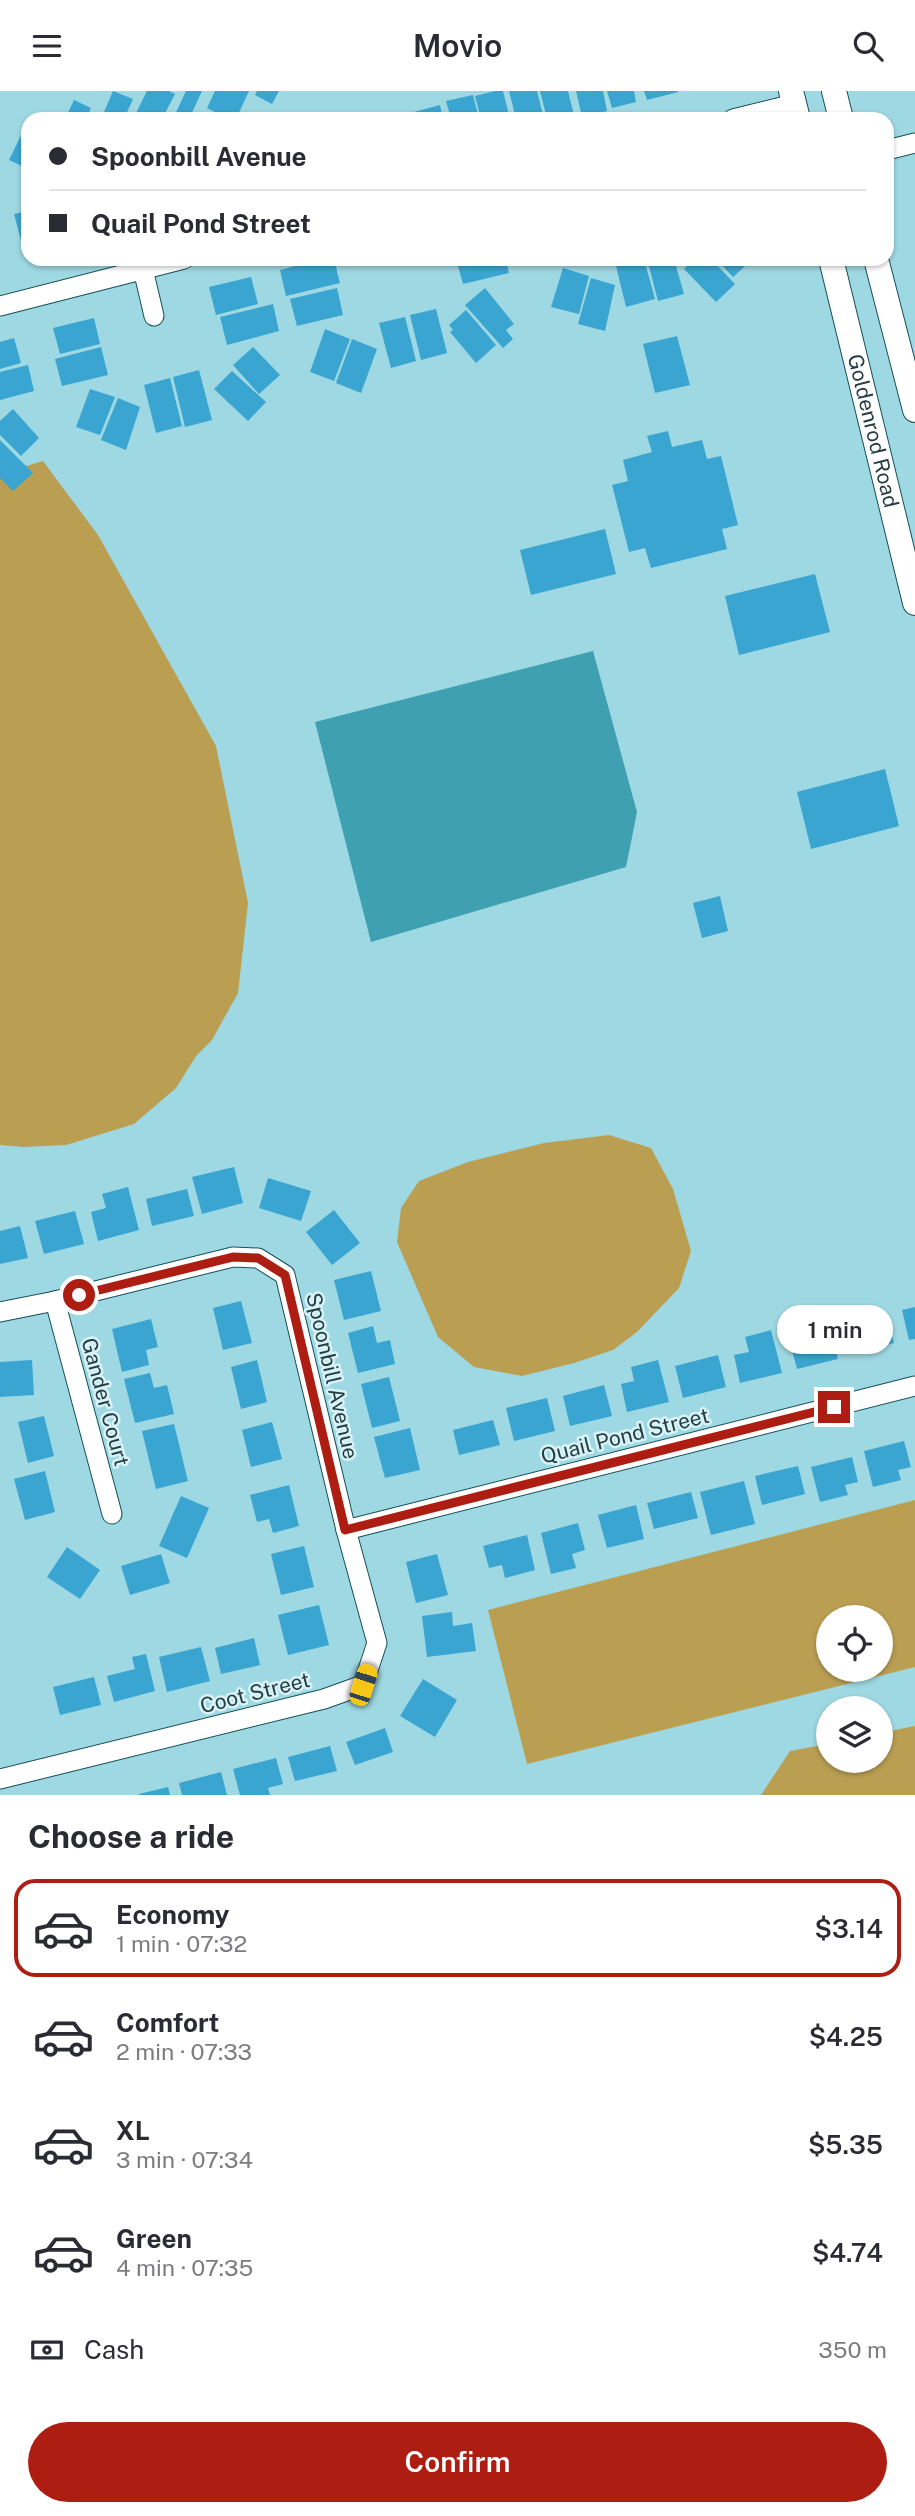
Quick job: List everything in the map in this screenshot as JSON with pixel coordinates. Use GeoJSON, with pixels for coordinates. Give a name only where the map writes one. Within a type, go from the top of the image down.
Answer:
{"type":"FeatureCollection","features":[{"type":"Feature","properties":{"kind":"main road"},"geometry":{"type":"LineString","coordinates":[[834,91],[839,112]]}},
{"type":"Feature","properties":{"kind":"main road","name":"Goldenrod Road"},"geometry":{"type":"LineString","coordinates":[[833,266],[915,603]]}},
{"type":"Feature","properties":{"kind":"main road"},"geometry":{"type":"LineString","coordinates":[[878,266],[915,410]]}},
{"type":"Feature","properties":{"kind":"street"},"geometry":{"type":"LineString","coordinates":[[764,112],[794,105]]}},
{"type":"Feature","properties":{"kind":"street"},"geometry":{"type":"LineString","coordinates":[[894,148],[915,143]]}},
{"type":"Feature","properties":{"kind":"street"},"geometry":{"type":"LineString","coordinates":[[0,306],[155,266]]}},
{"type":"Feature","properties":{"kind":"street"},"geometry":{"type":"LineString","coordinates":[[143,269],[154,316]]}},
{"type":"Feature","properties":{"kind":"street","name":"Spoonbill Avenue"},"geometry":{"type":"LineString","coordinates":[[0,1312],[233,1257],[258,1258],[285,1275],[345,1530]]}},
{"type":"Feature","properties":{"kind":"street","name":"Gander Court"},"geometry":{"type":"LineString","coordinates":[[55,1301],[112,1514]]}},
{"type":"Feature","properties":{"kind":"street","name":"Quail Pond Street"},"geometry":{"type":"LineString","coordinates":[[345,1530],[915,1386]]}},
{"type":"Feature","properties":{"kind":"street","name":"Coot Street"},"geometry":{"type":"LineString","coordinates":[[0,1779],[324,1699],[363,1685],[377,1643],[345,1530]]}},
{"type":"Feature","properties":{"kind":"shaded area"},"geometry":{"type":"Polygon","coordinates":[[[43,461],[98,535],[216,746],[248,903],[238,993],[212,1040],[196,1056],[176,1088],[134,1124],[66,1145],[24,1147],[0,1145],[0,474],[43,461]]]}},
{"type":"Feature","properties":{"kind":"shaded area"},"geometry":{"type":"Polygon","coordinates":[[[609,1135],[651,1148],[673,1189],[691,1251],[679,1288],[637,1332],[613,1350],[522,1376],[474,1367],[438,1337],[397,1242],[401,1208],[419,1181],[468,1162],[544,1143],[609,1135]]]}},
{"type":"Feature","properties":{"kind":"shaded area"},"geometry":{"type":"Polygon","coordinates":[[[915,1500],[915,1667],[893,1672],[893,1605],[816,1605],[816,1682],[855,1682],[527,1764],[488,1610],[915,1500]]]}},
{"type":"Feature","properties":{"kind":"shaded area"},"geometry":{"type":"Polygon","coordinates":[[[915,1726],[915,1795],[761,1795],[790,1751],[816,1746],[816,1773],[893,1773],[893,1730],[915,1726]]]}},
{"type":"Feature","properties":{"kind":"water"},"geometry":{"type":"Polygon","coordinates":[[[593,651],[637,812],[626,867],[371,942],[315,722],[593,651]]]}},
{"type":"Feature","properties":{"kind":"building"},"geometry":{"type":"Polygon","coordinates":[[[113,91],[133,99],[127,112],[104,112],[113,91]]]}},
{"type":"Feature","properties":{"kind":"building"},"geometry":{"type":"Polygon","coordinates":[[[147,91],[169,91],[175,94],[166,112],[136,112],[147,91]]]}},
{"type":"Feature","properties":{"kind":"building"},"geometry":{"type":"Polygon","coordinates":[[[186,91],[202,91],[192,112],[176,112],[186,91]]]}},
{"type":"Feature","properties":{"kind":"building"},"geometry":{"type":"Polygon","coordinates":[[[215,91],[249,91],[239,112],[215,112],[207,108],[215,91]]]}},
{"type":"Feature","properties":{"kind":"building"},"geometry":{"type":"Polygon","coordinates":[[[257,91],[279,91],[272,104],[255,95],[257,91]]]}},
{"type":"Feature","properties":{"kind":"building"},"geometry":{"type":"Polygon","coordinates":[[[503,91],[508,112],[479,112],[475,96],[503,91]]]}},
{"type":"Feature","properties":{"kind":"building"},"geometry":{"type":"Polygon","coordinates":[[[509,91],[537,91],[542,112],[514,112],[509,91]]]}},
{"type":"Feature","properties":{"kind":"building"},"geometry":{"type":"Polygon","coordinates":[[[540,91],[568,91],[573,112],[545,112],[540,91]]]}},
{"type":"Feature","properties":{"kind":"building"},"geometry":{"type":"Polygon","coordinates":[[[576,91],[603,91],[607,111],[581,112],[576,91]]]}},
{"type":"Feature","properties":{"kind":"building"},"geometry":{"type":"Polygon","coordinates":[[[607,91],[634,91],[636,102],[612,108],[607,91]]]}},
{"type":"Feature","properties":{"kind":"building"},"geometry":{"type":"Polygon","coordinates":[[[644,91],[678,91],[678,92],[647,100],[644,91]]]}},
{"type":"Feature","properties":{"kind":"building"},"geometry":{"type":"Polygon","coordinates":[[[473,95],[477,112],[449,112],[446,101],[473,95]]]}},
{"type":"Feature","properties":{"kind":"building"},"geometry":{"type":"Polygon","coordinates":[[[74,100],[91,108],[89,112],[68,112],[74,100]]]}},
{"type":"Feature","properties":{"kind":"building"},"geometry":{"type":"Polygon","coordinates":[[[440,105],[442,112],[414,112],[440,105]]]}},
{"type":"Feature","properties":{"kind":"building"},"geometry":{"type":"Polygon","coordinates":[[[21,135],[21,166],[9,160],[21,135]]]}},
{"type":"Feature","properties":{"kind":"building"},"geometry":{"type":"Polygon","coordinates":[[[21,212],[21,240],[14,214],[21,212]]]}},
{"type":"Feature","properties":{"kind":"building"},"geometry":{"type":"Polygon","coordinates":[[[296,266],[336,266],[340,283],[286,296],[280,270],[296,266]]]}},
{"type":"Feature","properties":{"kind":"building"},"geometry":{"type":"Polygon","coordinates":[[[458,266],[508,266],[509,273],[463,284],[458,266]]]}},
{"type":"Feature","properties":{"kind":"building"},"geometry":{"type":"Polygon","coordinates":[[[616,266],[646,266],[655,299],[626,307],[616,266]]]}},
{"type":"Feature","properties":{"kind":"building"},"geometry":{"type":"Polygon","coordinates":[[[649,266],[676,266],[684,294],[658,301],[649,266]]]}},
{"type":"Feature","properties":{"kind":"building"},"geometry":{"type":"Polygon","coordinates":[[[687,266],[718,266],[735,284],[716,302],[684,269],[687,266]]]}},
{"type":"Feature","properties":{"kind":"building"},"geometry":{"type":"Polygon","coordinates":[[[723,266],[745,266],[733,277],[723,266]]]}},
{"type":"Feature","properties":{"kind":"building"},"geometry":{"type":"Polygon","coordinates":[[[563,268],[589,276],[579,314],[551,307],[563,268]]]}},
{"type":"Feature","properties":{"kind":"building"},"geometry":{"type":"Polygon","coordinates":[[[251,277],[258,304],[216,315],[209,287],[251,277]]]}},
{"type":"Feature","properties":{"kind":"building"},"geometry":{"type":"Polygon","coordinates":[[[591,278],[615,285],[605,331],[578,324],[591,278]]]}},
{"type":"Feature","properties":{"kind":"building"},"geometry":{"type":"Polygon","coordinates":[[[337,288],[343,315],[297,326],[290,299],[337,288]]]}},
{"type":"Feature","properties":{"kind":"building"},"geometry":{"type":"Polygon","coordinates":[[[485,288],[514,324],[506,330],[513,339],[503,348],[465,305],[485,288]]]}},
{"type":"Feature","properties":{"kind":"building"},"geometry":{"type":"Polygon","coordinates":[[[273,304],[279,331],[227,345],[220,317],[273,304]]]}},
{"type":"Feature","properties":{"kind":"building"},"geometry":{"type":"Polygon","coordinates":[[[436,309],[447,353],[421,360],[410,315],[436,309]]]}},
{"type":"Feature","properties":{"kind":"building"},"geometry":{"type":"Polygon","coordinates":[[[466,310],[496,345],[476,363],[450,332],[453,330],[449,325],[466,310]]]}},
{"type":"Feature","properties":{"kind":"building"},"geometry":{"type":"Polygon","coordinates":[[[405,317],[416,361],[391,368],[379,323],[405,317]]]}},
{"type":"Feature","properties":{"kind":"building"},"geometry":{"type":"Polygon","coordinates":[[[94,318],[100,344],[60,354],[53,328],[94,318]]]}},
{"type":"Feature","properties":{"kind":"building"},"geometry":{"type":"Polygon","coordinates":[[[325,329],[350,339],[334,381],[310,372],[325,329]]]}},
{"type":"Feature","properties":{"kind":"building"},"geometry":{"type":"Polygon","coordinates":[[[677,336],[690,385],[655,393],[643,344],[677,336]]]}},
{"type":"Feature","properties":{"kind":"building"},"geometry":{"type":"Polygon","coordinates":[[[14,338],[21,363],[0,369],[0,342],[14,338]]]}},
{"type":"Feature","properties":{"kind":"building"},"geometry":{"type":"Polygon","coordinates":[[[352,339],[377,349],[361,393],[336,383],[352,339]]]}},
{"type":"Feature","properties":{"kind":"building"},"geometry":{"type":"Polygon","coordinates":[[[101,347],[108,375],[62,386],[55,359],[101,347]]]}},
{"type":"Feature","properties":{"kind":"building"},"geometry":{"type":"Polygon","coordinates":[[[253,347],[280,375],[259,394],[233,365],[253,347]]]}},
{"type":"Feature","properties":{"kind":"building"},"geometry":{"type":"Polygon","coordinates":[[[28,365],[34,391],[0,400],[0,372],[28,365]]]}},
{"type":"Feature","properties":{"kind":"building"},"geometry":{"type":"Polygon","coordinates":[[[199,370],[212,420],[185,427],[173,377],[199,370]]]}},
{"type":"Feature","properties":{"kind":"building"},"geometry":{"type":"Polygon","coordinates":[[[232,371],[266,402],[248,421],[214,389],[232,371]]]}},
{"type":"Feature","properties":{"kind":"building"},"geometry":{"type":"Polygon","coordinates":[[[170,378],[182,426],[156,433],[144,385],[170,378]]]}},
{"type":"Feature","properties":{"kind":"building"},"geometry":{"type":"Polygon","coordinates":[[[90,389],[115,397],[100,435],[76,427],[90,389]]]}},
{"type":"Feature","properties":{"kind":"building"},"geometry":{"type":"Polygon","coordinates":[[[118,398],[140,407],[126,450],[101,440],[118,398]]]}},
{"type":"Feature","properties":{"kind":"building"},"geometry":{"type":"Polygon","coordinates":[[[13,409],[39,438],[21,456],[0,435],[0,421],[13,409]]]}},
{"type":"Feature","properties":{"kind":"building"},"geometry":{"type":"Polygon","coordinates":[[[668,431],[672,447],[702,440],[707,459],[721,456],[738,525],[722,529],[727,549],[651,568],[645,548],[629,552],[612,485],[628,481],[623,460],[652,452],[647,436],[668,431]]]}},
{"type":"Feature","properties":{"kind":"building"},"geometry":{"type":"Polygon","coordinates":[[[0,440],[33,473],[13,491],[0,478],[0,440]]]}},
{"type":"Feature","properties":{"kind":"building"},"geometry":{"type":"Polygon","coordinates":[[[605,529],[616,574],[531,595],[520,550],[605,529]]]}},
{"type":"Feature","properties":{"kind":"building"},"geometry":{"type":"Polygon","coordinates":[[[815,574],[830,632],[739,655],[725,596],[815,574]]]}},
{"type":"Feature","properties":{"kind":"building"},"geometry":{"type":"Polygon","coordinates":[[[885,769],[899,826],[811,849],[797,792],[885,769]]]}},
{"type":"Feature","properties":{"kind":"building"},"geometry":{"type":"Polygon","coordinates":[[[720,896],[728,931],[702,938],[693,903],[720,896]]]}},
{"type":"Feature","properties":{"kind":"building"},"geometry":{"type":"Polygon","coordinates":[[[234,1167],[243,1203],[202,1214],[192,1177],[234,1167]]]}},
{"type":"Feature","properties":{"kind":"building"},"geometry":{"type":"Polygon","coordinates":[[[268,1178],[311,1191],[301,1221],[259,1208],[268,1178]]]}},
{"type":"Feature","properties":{"kind":"building"},"geometry":{"type":"Polygon","coordinates":[[[128,1187],[139,1230],[98,1241],[91,1212],[106,1208],[102,1194],[128,1187]]]}},
{"type":"Feature","properties":{"kind":"building"},"geometry":{"type":"Polygon","coordinates":[[[187,1189],[194,1216],[152,1226],[146,1199],[187,1189]]]}},
{"type":"Feature","properties":{"kind":"building"},"geometry":{"type":"Polygon","coordinates":[[[334,1210],[360,1243],[332,1265],[306,1232],[334,1210]]]}},
{"type":"Feature","properties":{"kind":"building"},"geometry":{"type":"Polygon","coordinates":[[[75,1211],[84,1244],[44,1254],[35,1221],[75,1211]]]}},
{"type":"Feature","properties":{"kind":"building"},"geometry":{"type":"Polygon","coordinates":[[[20,1226],[28,1258],[0,1264],[0,1231],[20,1226]]]}},
{"type":"Feature","properties":{"kind":"building"},"geometry":{"type":"Polygon","coordinates":[[[371,1271],[381,1311],[344,1320],[334,1280],[371,1271]]]}},
{"type":"Feature","properties":{"kind":"building"},"geometry":{"type":"Polygon","coordinates":[[[241,1301],[252,1343],[223,1350],[213,1308],[241,1301]]]}},
{"type":"Feature","properties":{"kind":"building"},"geometry":{"type":"Polygon","coordinates":[[[915,1307],[915,1339],[909,1340],[902,1310],[915,1307]]]}},
{"type":"Feature","properties":{"kind":"building"},"geometry":{"type":"Polygon","coordinates":[[[887,1318],[894,1343],[852,1353],[846,1328],[887,1318]]]}},
{"type":"Feature","properties":{"kind":"building"},"geometry":{"type":"Polygon","coordinates":[[[151,1319],[158,1347],[146,1350],[149,1365],[122,1372],[112,1329],[151,1319]]]}},
{"type":"Feature","properties":{"kind":"building"},"geometry":{"type":"Polygon","coordinates":[[[373,1326],[377,1343],[390,1340],[395,1364],[358,1373],[348,1333],[373,1326]]]}},
{"type":"Feature","properties":{"kind":"building"},"geometry":{"type":"Polygon","coordinates":[[[771,1330],[782,1373],[740,1383],[734,1355],[749,1352],[745,1337],[771,1330]]]}},
{"type":"Feature","properties":{"kind":"building"},"geometry":{"type":"Polygon","coordinates":[[[831,1333],[838,1359],[797,1369],[790,1343],[831,1333]]]}},
{"type":"Feature","properties":{"kind":"building"},"geometry":{"type":"Polygon","coordinates":[[[718,1355],[726,1387],[683,1398],[675,1366],[718,1355]]]}},
{"type":"Feature","properties":{"kind":"building"},"geometry":{"type":"Polygon","coordinates":[[[32,1360],[34,1395],[0,1397],[0,1362],[32,1360]]]}},
{"type":"Feature","properties":{"kind":"building"},"geometry":{"type":"Polygon","coordinates":[[[257,1360],[267,1402],[241,1409],[231,1367],[257,1360]]]}},
{"type":"Feature","properties":{"kind":"building"},"geometry":{"type":"Polygon","coordinates":[[[658,1360],[669,1402],[627,1412],[621,1384],[634,1381],[631,1367],[658,1360]]]}},
{"type":"Feature","properties":{"kind":"building"},"geometry":{"type":"Polygon","coordinates":[[[150,1373],[154,1388],[167,1385],[174,1414],[135,1423],[124,1379],[150,1373]]]}},
{"type":"Feature","properties":{"kind":"building"},"geometry":{"type":"Polygon","coordinates":[[[389,1377],[400,1421],[372,1428],[361,1384],[389,1377]]]}},
{"type":"Feature","properties":{"kind":"building"},"geometry":{"type":"Polygon","coordinates":[[[604,1385],[612,1416],[570,1426],[563,1396],[604,1385]]]}},
{"type":"Feature","properties":{"kind":"building"},"geometry":{"type":"Polygon","coordinates":[[[547,1398],[555,1431],[514,1441],[506,1408],[547,1398]]]}},
{"type":"Feature","properties":{"kind":"building"},"geometry":{"type":"Polygon","coordinates":[[[44,1416],[54,1456],[28,1463],[18,1422],[44,1416]]]}},
{"type":"Feature","properties":{"kind":"building"},"geometry":{"type":"Polygon","coordinates":[[[493,1420],[500,1445],[459,1455],[453,1430],[493,1420]]]}},
{"type":"Feature","properties":{"kind":"building"},"geometry":{"type":"Polygon","coordinates":[[[272,1422],[282,1459],[251,1467],[242,1430],[272,1422]]]}},
{"type":"Feature","properties":{"kind":"building"},"geometry":{"type":"Polygon","coordinates":[[[174,1424],[188,1481],[156,1489],[142,1431],[174,1424]]]}},
{"type":"Feature","properties":{"kind":"building"},"geometry":{"type":"Polygon","coordinates":[[[410,1428],[420,1470],[385,1478],[374,1437],[410,1428]]]}},
{"type":"Feature","properties":{"kind":"building"},"geometry":{"type":"Polygon","coordinates":[[[904,1441],[911,1467],[898,1470],[901,1480],[873,1487],[864,1451],[904,1441]]]}},
{"type":"Feature","properties":{"kind":"building"},"geometry":{"type":"Polygon","coordinates":[[[852,1457],[858,1482],[845,1485],[848,1495],[820,1502],[811,1467],[852,1457]]]}},
{"type":"Feature","properties":{"kind":"building"},"geometry":{"type":"Polygon","coordinates":[[[798,1466],[805,1494],[762,1505],[755,1476],[798,1466]]]}},
{"type":"Feature","properties":{"kind":"building"},"geometry":{"type":"Polygon","coordinates":[[[45,1471],[55,1512],[25,1520],[14,1479],[45,1471]]]}},
{"type":"Feature","properties":{"kind":"building"},"geometry":{"type":"Polygon","coordinates":[[[744,1481],[755,1524],[711,1535],[700,1492],[744,1481]]]}},
{"type":"Feature","properties":{"kind":"building"},"geometry":{"type":"Polygon","coordinates":[[[289,1485],[299,1526],[273,1533],[269,1519],[257,1522],[250,1495],[289,1485]]]}},
{"type":"Feature","properties":{"kind":"building"},"geometry":{"type":"Polygon","coordinates":[[[691,1492],[698,1518],[654,1529],[647,1503],[691,1492]]]}},
{"type":"Feature","properties":{"kind":"building"},"geometry":{"type":"Polygon","coordinates":[[[181,1496],[209,1508],[187,1558],[159,1546],[181,1496]]]}},
{"type":"Feature","properties":{"kind":"building"},"geometry":{"type":"Polygon","coordinates":[[[636,1505],[644,1539],[607,1548],[598,1515],[636,1505]]]}},
{"type":"Feature","properties":{"kind":"building"},"geometry":{"type":"Polygon","coordinates":[[[578,1523],[585,1550],[572,1554],[576,1568],[551,1574],[541,1533],[578,1523]]]}},
{"type":"Feature","properties":{"kind":"building"},"geometry":{"type":"Polygon","coordinates":[[[527,1535],[535,1570],[505,1578],[502,1565],[489,1568],[483,1546],[527,1535]]]}},
{"type":"Feature","properties":{"kind":"building"},"geometry":{"type":"Polygon","coordinates":[[[304,1546],[314,1587],[281,1595],[271,1554],[304,1546]]]}},
{"type":"Feature","properties":{"kind":"building"},"geometry":{"type":"Polygon","coordinates":[[[67,1547],[100,1570],[80,1599],[47,1577],[67,1547]]]}},
{"type":"Feature","properties":{"kind":"building"},"geometry":{"type":"Polygon","coordinates":[[[161,1554],[170,1583],[130,1595],[121,1566],[161,1554]]]}},
{"type":"Feature","properties":{"kind":"building"},"geometry":{"type":"Polygon","coordinates":[[[437,1554],[448,1595],[416,1603],[406,1562],[437,1554]]]}},
{"type":"Feature","properties":{"kind":"building"},"geometry":{"type":"Polygon","coordinates":[[[319,1605],[329,1645],[288,1655],[278,1615],[319,1605]]]}},
{"type":"Feature","properties":{"kind":"building"},"geometry":{"type":"Polygon","coordinates":[[[452,1612],[453,1626],[472,1623],[476,1651],[427,1657],[422,1616],[452,1612]]]}},
{"type":"Feature","properties":{"kind":"building"},"geometry":{"type":"Polygon","coordinates":[[[254,1638],[260,1665],[221,1674],[215,1648],[254,1638]]]}},
{"type":"Feature","properties":{"kind":"building"},"geometry":{"type":"Polygon","coordinates":[[[201,1647],[210,1681],[167,1692],[159,1657],[201,1647]]]}},
{"type":"Feature","properties":{"kind":"building"},"geometry":{"type":"Polygon","coordinates":[[[146,1654],[155,1691],[114,1702],[107,1676],[135,1669],[132,1657],[146,1654]]]}},
{"type":"Feature","properties":{"kind":"building"},"geometry":{"type":"Polygon","coordinates":[[[94,1677],[101,1705],[60,1715],[53,1687],[94,1677]]]}},
{"type":"Feature","properties":{"kind":"building"},"geometry":{"type":"Polygon","coordinates":[[[423,1679],[457,1700],[435,1737],[400,1716],[423,1679]]]}},
{"type":"Feature","properties":{"kind":"building"},"geometry":{"type":"Polygon","coordinates":[[[385,1728],[393,1752],[355,1765],[346,1742],[385,1728]]]}},
{"type":"Feature","properties":{"kind":"building"},"geometry":{"type":"Polygon","coordinates":[[[330,1746],[337,1771],[295,1781],[288,1757],[330,1746]]]}},
{"type":"Feature","properties":{"kind":"building"},"geometry":{"type":"Polygon","coordinates":[[[276,1758],[283,1784],[268,1788],[270,1795],[240,1795],[233,1769],[276,1758]]]}},
{"type":"Feature","properties":{"kind":"building"},"geometry":{"type":"Polygon","coordinates":[[[221,1772],[227,1795],[182,1795],[179,1783],[221,1772]]]}},
{"type":"Feature","properties":{"kind":"building"},"geometry":{"type":"Polygon","coordinates":[[[168,1787],[170,1795],[139,1795],[139,1794],[168,1787]]]}},
{"type":"Feature","properties":{"kind":"route"},"geometry":{"type":"LineString","coordinates":[[79,1295],[233,1257],[258,1258],[285,1275],[345,1530],[834,1407]]}}]}
